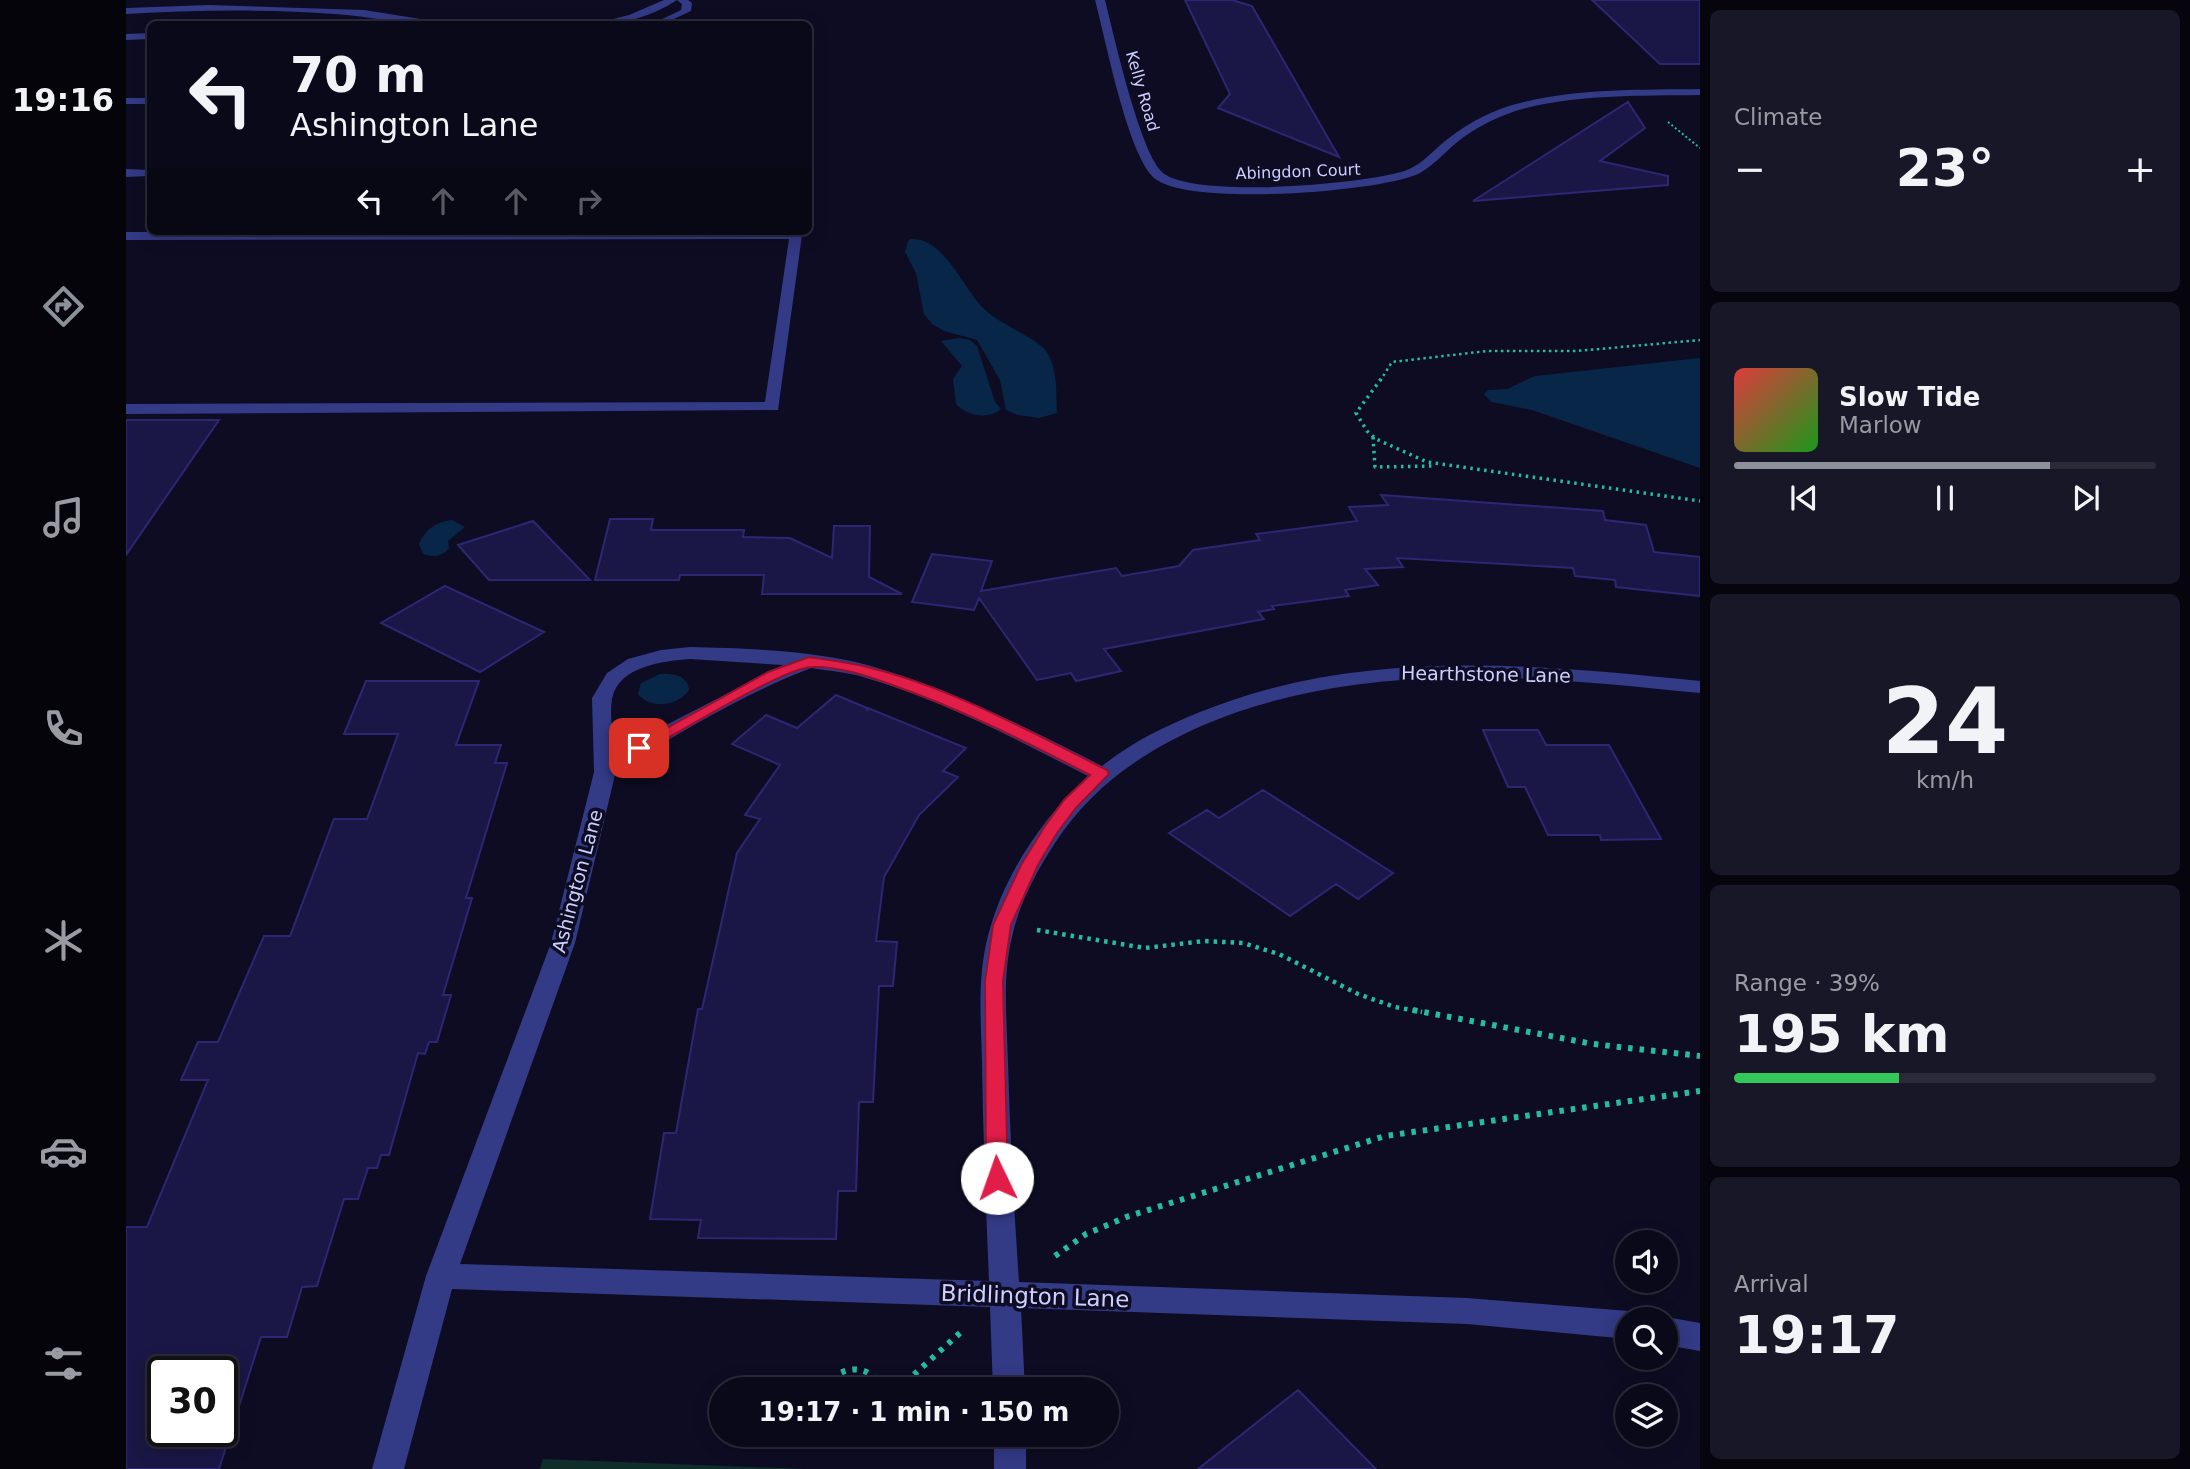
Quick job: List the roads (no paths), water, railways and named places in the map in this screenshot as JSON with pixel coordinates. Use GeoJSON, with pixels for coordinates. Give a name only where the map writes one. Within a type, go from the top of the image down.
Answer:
{"type":"FeatureCollection","features":[{"type":"Feature","properties":{"kind":"street"},"geometry":{"type":"LineString","coordinates":[[259,7],[268,0]]}},
{"type":"Feature","properties":{"kind":"street"},"geometry":{"type":"LineString","coordinates":[[616,21],[632,18],[672,0]]}},
{"type":"Feature","properties":{"kind":"street"},"geometry":{"type":"LineString","coordinates":[[664,21],[685,11],[687,4],[681,0]]}},
{"type":"Feature","properties":{"kind":"street","name":"Kelly Road"},"geometry":{"type":"LineString","coordinates":[[1100,0],[1146,157],[1159,177],[1169,183]]}},
{"type":"Feature","properties":{"kind":"street"},"geometry":{"type":"LineString","coordinates":[[126,11],[259,7],[353,12],[424,21]]}},
{"type":"Feature","properties":{"kind":"street"},"geometry":{"type":"LineString","coordinates":[[632,18],[645,21]]}},
{"type":"Feature","properties":{"kind":"street"},"geometry":{"type":"LineString","coordinates":[[126,37],[147,36]]}},
{"type":"Feature","properties":{"kind":"street","name":"Abingdon Court"},"geometry":{"type":"LineString","coordinates":[[1169,183],[1194,188],[1272,189],[1380,183],[1414,171],[1477,124],[1520,107],[1603,94],[1700,92]]}},
{"type":"Feature","properties":{"kind":"street"},"geometry":{"type":"LineString","coordinates":[[126,101],[147,101]]}},
{"type":"Feature","properties":{"kind":"street"},"geometry":{"type":"LineString","coordinates":[[126,173],[147,173]]}},
{"type":"Feature","properties":{"kind":"street"},"geometry":{"type":"LineString","coordinates":[[126,249],[132,236],[796,235],[772,407],[126,409]]}},
{"type":"Feature","properties":{"kind":"street","name":"Ashington Lane"},"geometry":{"type":"LineString","coordinates":[[388,1469],[441,1276],[563,943],[605,772],[602,698],[606,687],[622,670],[644,660],[680,653],[809,662]]}},
{"type":"Feature","properties":{"kind":"street"},"geometry":{"type":"LineString","coordinates":[[605,772],[639,748],[774,675],[809,662],[864,671],[938,696],[992,719],[1101,774]]}},
{"type":"Feature","properties":{"kind":"street","name":"Hearthstone Lane"},"geometry":{"type":"LineString","coordinates":[[1009,1377],[1007,1295],[995,1155],[994,981],[1002,925],[1030,865],[1070,804],[1101,774],[1169,733],[1235,704],[1309,684],[1370,674],[1451,669],[1516,670],[1700,687]]}},
{"type":"Feature","properties":{"kind":"street","name":"Bridlington Lane"},"geometry":{"type":"LineString","coordinates":[[441,1276],[1466,1311],[1615,1324]]}},
{"type":"Feature","properties":{"kind":"street"},"geometry":{"type":"LineString","coordinates":[[1678,1333],[1700,1337]]}},
{"type":"Feature","properties":{"kind":"street"},"geometry":{"type":"LineString","coordinates":[[1010,1447],[1010,1469]]}},
{"type":"Feature","properties":{"kind":"water"},"geometry":{"type":"Polygon","coordinates":[[[911,239],[933,246],[943,254],[989,314],[1043,348],[1053,368],[1057,413],[1039,418],[1006,410],[1000,380],[977,340],[944,331],[932,324],[924,314],[916,273],[905,252],[911,239]]]}},
{"type":"Feature","properties":{"kind":"water"},"geometry":{"type":"Polygon","coordinates":[[[959,338],[970,340],[977,346],[995,402],[1001,409],[990,415],[978,415],[956,404],[953,379],[962,366],[941,341],[959,338]]]}},
{"type":"Feature","properties":{"kind":"water"},"geometry":{"type":"Polygon","coordinates":[[[1700,358],[1700,468],[1532,410],[1491,402],[1484,394],[1488,390],[1507,389],[1535,376],[1700,358]]]}},
{"type":"Feature","properties":{"kind":"water"},"geometry":{"type":"Polygon","coordinates":[[[452,520],[465,527],[448,541],[447,551],[437,556],[423,554],[419,544],[424,534],[441,522],[452,520]]]}},
{"type":"Feature","properties":{"kind":"water"},"geometry":{"type":"Polygon","coordinates":[[[660,674],[683,678],[689,690],[671,703],[657,704],[643,699],[638,694],[641,683],[660,674]]]}}]}
